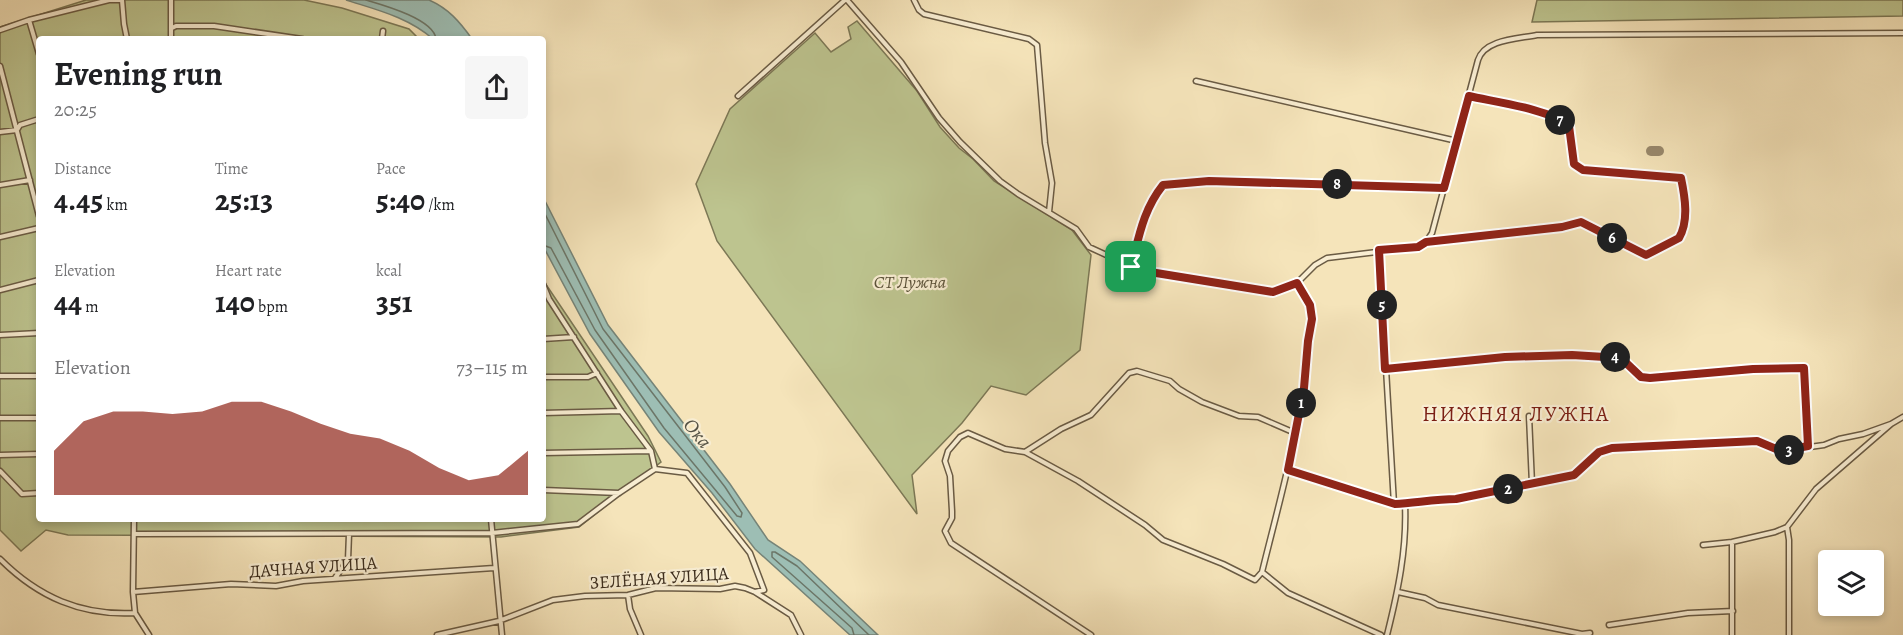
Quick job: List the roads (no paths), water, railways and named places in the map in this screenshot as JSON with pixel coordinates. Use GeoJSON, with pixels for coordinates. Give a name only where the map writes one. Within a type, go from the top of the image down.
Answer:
{"type":"FeatureCollection","features":[{"type":"Feature","properties":{"kind":"street"},"geometry":{"type":"LineString","coordinates":[[0,30],[29,20],[109,0],[121,0],[126,36]]}},
{"type":"Feature","properties":{"kind":"street"},"geometry":{"type":"LineString","coordinates":[[171,0],[171,36]]}},
{"type":"Feature","properties":{"kind":"street"},"geometry":{"type":"LineString","coordinates":[[738,96],[846,0],[901,62],[939,118],[960,142],[999,181],[1076,228],[1089,247],[1131,267],[1150,272],[1273,292],[1297,283],[1327,258],[1418,247],[1426,242],[1432,233],[1478,60],[1485,48],[1537,35],[1903,33]]}},
{"type":"Feature","properties":{"kind":"street"},"geometry":{"type":"LineString","coordinates":[[914,0],[915,6],[924,14],[1029,39],[1037,45],[1045,143],[1052,183],[1049,212]]}},
{"type":"Feature","properties":{"kind":"street"},"geometry":{"type":"LineString","coordinates":[[29,20],[36,44]]}},
{"type":"Feature","properties":{"kind":"street"},"geometry":{"type":"LineString","coordinates":[[171,27],[214,26],[282,36]]}},
{"type":"Feature","properties":{"kind":"street"},"geometry":{"type":"LineString","coordinates":[[382,36],[383,31]]}},
{"type":"Feature","properties":{"kind":"street"},"geometry":{"type":"LineString","coordinates":[[0,66],[2,81],[36,204]]}},
{"type":"Feature","properties":{"kind":"street"},"geometry":{"type":"LineString","coordinates":[[1196,81],[1457,141]]}},
{"type":"Feature","properties":{"kind":"street"},"geometry":{"type":"LineString","coordinates":[[1426,242],[1562,227],[1581,222],[1646,255],[1679,238],[1682,233],[1686,203],[1681,178],[1583,170],[1574,164],[1569,126],[1564,122],[1540,112],[1469,96]]}},
{"type":"Feature","properties":{"kind":"street"},"geometry":{"type":"LineString","coordinates":[[0,132],[17,130],[21,125],[36,120]]}},
{"type":"Feature","properties":{"kind":"street"},"geometry":{"type":"LineString","coordinates":[[0,185],[30,180]]}},
{"type":"Feature","properties":{"kind":"street"},"geometry":{"type":"LineString","coordinates":[[1131,267],[1145,213],[1151,200],[1163,185],[1209,181],[1444,188]]}},
{"type":"Feature","properties":{"kind":"street"},"geometry":{"type":"LineString","coordinates":[[0,237],[36,229]]}},
{"type":"Feature","properties":{"kind":"street"},"geometry":{"type":"LineString","coordinates":[[1379,250],[1395,504]]}},
{"type":"Feature","properties":{"kind":"street"},"geometry":{"type":"LineString","coordinates":[[0,290],[36,281]]}},
{"type":"Feature","properties":{"kind":"street"},"geometry":{"type":"LineString","coordinates":[[1091,635],[951,543],[945,531],[952,511],[950,476],[945,460],[948,451],[960,437],[968,433],[1005,449],[1025,452],[1094,492],[1145,525],[1163,540],[1223,564],[1251,579],[1258,579],[1262,572],[1288,470],[1304,388],[1312,319],[1310,305],[1297,283]]}},
{"type":"Feature","properties":{"kind":"street"},"geometry":{"type":"LineString","coordinates":[[546,292],[621,411],[651,451],[655,469]]}},
{"type":"Feature","properties":{"kind":"street"},"geometry":{"type":"LineString","coordinates":[[0,335],[36,333]]}},
{"type":"Feature","properties":{"kind":"street"},"geometry":{"type":"LineString","coordinates":[[546,339],[574,337]]}},
{"type":"Feature","properties":{"kind":"street"},"geometry":{"type":"LineString","coordinates":[[1385,369],[1505,357],[1572,355],[1621,358],[1641,377],[1650,378],[1742,370],[1804,368],[1808,446]]}},
{"type":"Feature","properties":{"kind":"street"},"geometry":{"type":"LineString","coordinates":[[1025,452],[1061,429],[1091,415],[1129,373],[1137,371],[1170,381],[1202,402],[1239,416],[1258,417],[1295,433]]}},
{"type":"Feature","properties":{"kind":"street"},"geometry":{"type":"LineString","coordinates":[[546,377],[588,377],[597,373]]}},
{"type":"Feature","properties":{"kind":"street"},"geometry":{"type":"LineString","coordinates":[[0,376],[36,376]]}},
{"type":"Feature","properties":{"kind":"street"},"geometry":{"type":"LineString","coordinates":[[546,413],[621,411]]}},
{"type":"Feature","properties":{"kind":"street"},"geometry":{"type":"LineString","coordinates":[[1529,416],[1532,484]]}},
{"type":"Feature","properties":{"kind":"street"},"geometry":{"type":"LineString","coordinates":[[1288,470],[1395,504],[1405,504],[1437,499],[1456,499],[1574,475],[1599,452],[1612,448],[1757,441],[1781,451],[1824,445],[1863,434],[1903,417]]}},
{"type":"Feature","properties":{"kind":"street"},"geometry":{"type":"LineString","coordinates":[[0,418],[36,418]]}},
{"type":"Feature","properties":{"kind":"street"},"geometry":{"type":"LineString","coordinates":[[1703,545],[1732,542],[1787,527],[1816,489],[1891,424]]}},
{"type":"Feature","properties":{"kind":"street"},"geometry":{"type":"LineString","coordinates":[[546,453],[651,451]]}},
{"type":"Feature","properties":{"kind":"street"},"geometry":{"type":"LineString","coordinates":[[0,455],[36,454]]}},
{"type":"Feature","properties":{"kind":"street"},"geometry":{"type":"LineString","coordinates":[[134,534],[492,533],[578,524],[655,469],[687,473],[750,553],[764,590],[755,592]]}},
{"type":"Feature","properties":{"kind":"street"},"geometry":{"type":"LineString","coordinates":[[0,471],[22,494],[36,493]]}},
{"type":"Feature","properties":{"kind":"street"},"geometry":{"type":"LineString","coordinates":[[546,490],[619,493]]}},
{"type":"Feature","properties":{"kind":"street"},"geometry":{"type":"LineString","coordinates":[[1387,635],[1398,591],[1406,533],[1405,504]]}},
{"type":"Feature","properties":{"kind":"street"},"geometry":{"type":"LineString","coordinates":[[134,522],[135,613],[149,635]]}},
{"type":"Feature","properties":{"kind":"street"},"geometry":{"type":"LineString","coordinates":[[491,522],[502,635]]}},
{"type":"Feature","properties":{"kind":"street"},"geometry":{"type":"LineString","coordinates":[[1787,527],[1789,635]]}},
{"type":"Feature","properties":{"kind":"street"},"geometry":{"type":"LineString","coordinates":[[334,579],[348,560],[349,534]]}},
{"type":"Feature","properties":{"kind":"street"},"geometry":{"type":"LineString","coordinates":[[1732,542],[1732,635]]}},
{"type":"Feature","properties":{"kind":"street"},"geometry":{"type":"LineString","coordinates":[[0,559],[19,576],[69,605],[103,613],[135,613]]}},
{"type":"Feature","properties":{"kind":"street","name":"ДАЧНАЯ УЛИЦА"},"geometry":{"type":"LineString","coordinates":[[133,591],[231,584],[276,586],[334,579],[494,568]]}},
{"type":"Feature","properties":{"kind":"street"},"geometry":{"type":"LineString","coordinates":[[1262,572],[1288,593],[1381,635]]}},
{"type":"Feature","properties":{"kind":"street","name":"ЗЕЛЁНАЯ УЛИЦА"},"geometry":{"type":"LineString","coordinates":[[437,635],[499,621],[553,600],[628,594],[656,588],[720,589],[735,586],[755,592]]}},
{"type":"Feature","properties":{"kind":"street"},"geometry":{"type":"LineString","coordinates":[[1398,591],[1425,598],[1438,605],[1590,633]]}},
{"type":"Feature","properties":{"kind":"street"},"geometry":{"type":"LineString","coordinates":[[755,592],[791,615],[801,635]]}},
{"type":"Feature","properties":{"kind":"street"},"geometry":{"type":"LineString","coordinates":[[628,594],[630,609],[641,635]]}},
{"type":"Feature","properties":{"kind":"street"},"geometry":{"type":"LineString","coordinates":[[1609,625],[1688,614],[1733,611]]}},
{"type":"Feature","properties":{"kind":"water"},"geometry":{"type":"Polygon","coordinates":[[[346,0],[429,0],[453,16],[470,36],[429,36],[413,25],[381,11],[346,0]]]}},
{"type":"Feature","properties":{"kind":"water"},"geometry":{"type":"Polygon","coordinates":[[[546,203],[608,325],[730,484],[768,540],[800,561],[878,635],[850,635],[755,549],[712,493],[659,432],[590,334],[546,252],[546,203]]]}},
{"type":"Feature","properties":{"kind":"district","name":"НИЖНЯЯ ЛУЖНА"},"geometry":{"type":"Point","coordinates":[1516,414]}},
{"type":"Feature","properties":{"kind":"park label","name":"СТ Лужна"},"geometry":{"type":"Point","coordinates":[910,282]}},
{"type":"Feature","properties":{"kind":"water label","name":"Ока"},"geometry":{"type":"Point","coordinates":[698,433]}}]}
